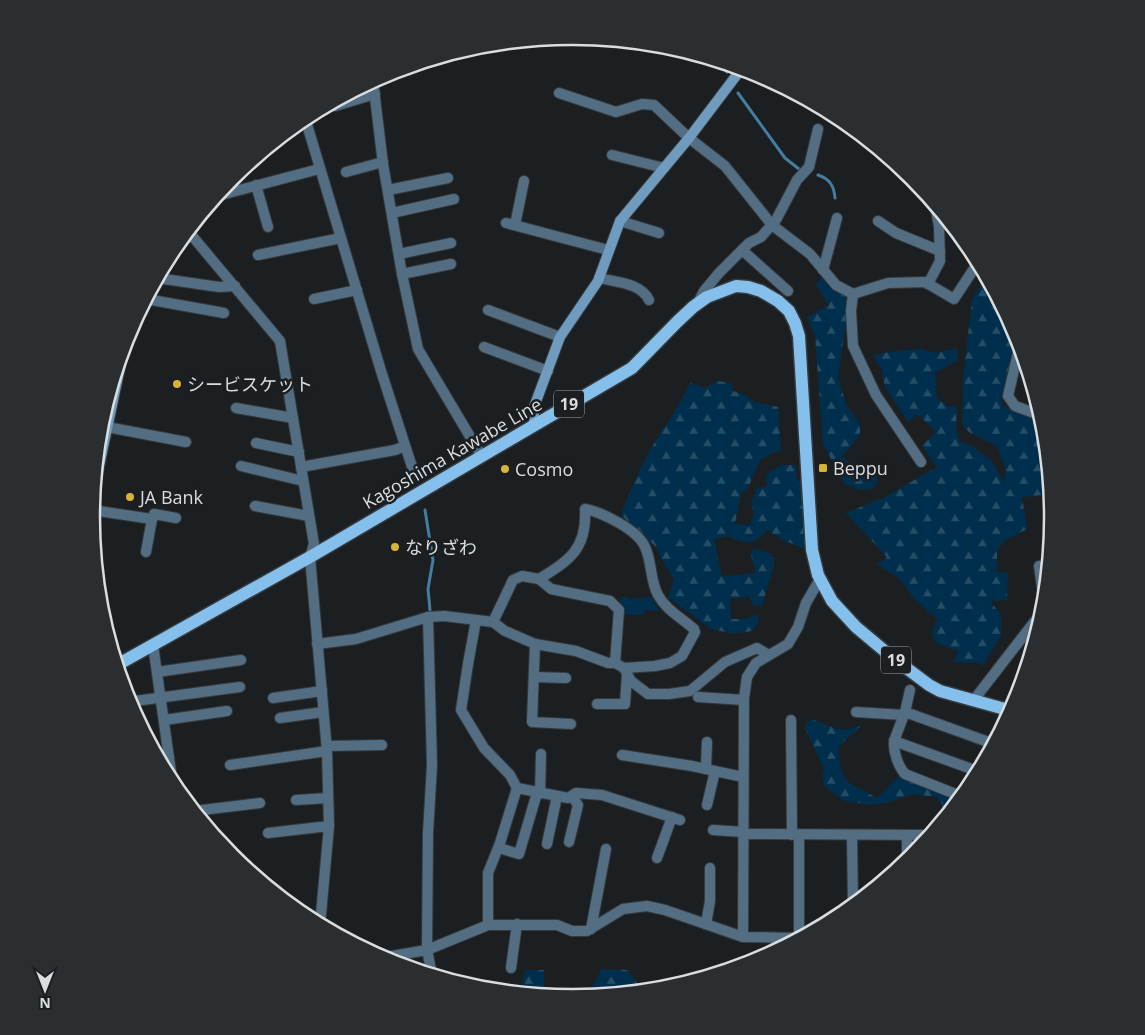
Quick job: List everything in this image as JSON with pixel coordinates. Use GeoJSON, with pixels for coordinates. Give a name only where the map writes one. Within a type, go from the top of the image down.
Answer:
{"type":"FeatureCollection","features":[{"type":"Feature","properties":{"kind":"main road","name":"Kagoshima Kawabe Line"},"geometry":{"type":"LineString","coordinates":[[123,661],[310,557],[632,368],[677,322],[698,304],[707,297],[736,286],[748,287],[770,295],[789,311],[795,323],[801,350],[812,550],[820,580],[828,596],[847,618],[892,658],[934,688],[1004,709]]}},
{"type":"Feature","properties":{"kind":"street"},"geometry":{"type":"LineString","coordinates":[[534,424],[534,407],[560,337],[599,278],[620,221],[689,138],[737,75]]}},
{"type":"Feature","properties":{"kind":"street"},"geometry":{"type":"LineString","coordinates":[[375,89],[383,162],[402,274],[418,349],[481,455]]}},
{"type":"Feature","properties":{"kind":"street"},"geometry":{"type":"LineString","coordinates":[[559,93],[616,112],[642,104],[654,105],[689,138],[726,166],[772,225],[810,254],[836,284],[853,294],[888,284],[925,282],[954,299],[974,268]]}},
{"type":"Feature","properties":{"kind":"street"},"geometry":{"type":"LineString","coordinates":[[348,102],[375,94]]}},
{"type":"Feature","properties":{"kind":"street"},"geometry":{"type":"LineString","coordinates":[[307,127],[340,238],[415,476]]}},
{"type":"Feature","properties":{"kind":"street"},"geometry":{"type":"LineString","coordinates":[[698,304],[704,291],[742,250],[749,243],[761,237],[772,225],[797,180],[809,167],[818,129]]}},
{"type":"Feature","properties":{"kind":"street"},"geometry":{"type":"LineString","coordinates":[[612,155],[664,168]]}},
{"type":"Feature","properties":{"kind":"street"},"geometry":{"type":"LineString","coordinates":[[346,172],[383,162]]}},
{"type":"Feature","properties":{"kind":"street"},"geometry":{"type":"LineString","coordinates":[[229,193],[319,169]]}},
{"type":"Feature","properties":{"kind":"street"},"geometry":{"type":"LineString","coordinates":[[388,190],[448,178]]}},
{"type":"Feature","properties":{"kind":"street"},"geometry":{"type":"LineString","coordinates":[[524,181],[511,224],[608,250]]}},
{"type":"Feature","properties":{"kind":"street"},"geometry":{"type":"LineString","coordinates":[[256,185],[268,227]]}},
{"type":"Feature","properties":{"kind":"street"},"geometry":{"type":"LineString","coordinates":[[392,213],[454,200]]}},
{"type":"Feature","properties":{"kind":"street"},"geometry":{"type":"LineString","coordinates":[[823,270],[837,218]]}},
{"type":"Feature","properties":{"kind":"street"},"geometry":{"type":"LineString","coordinates":[[928,284],[940,261],[938,219]]}},
{"type":"Feature","properties":{"kind":"street"},"geometry":{"type":"LineString","coordinates":[[620,221],[659,233]]}},
{"type":"Feature","properties":{"kind":"street"},"geometry":{"type":"LineString","coordinates":[[878,221],[896,233],[940,251]]}},
{"type":"Feature","properties":{"kind":"street"},"geometry":{"type":"LineString","coordinates":[[193,237],[280,341],[314,544],[310,557],[327,748],[329,826],[321,917]]}},
{"type":"Feature","properties":{"kind":"street"},"geometry":{"type":"LineString","coordinates":[[258,255],[340,238]]}},
{"type":"Feature","properties":{"kind":"street"},"geometry":{"type":"LineString","coordinates":[[399,254],[451,243]]}},
{"type":"Feature","properties":{"kind":"street"},"geometry":{"type":"LineString","coordinates":[[742,250],[788,291]]}},
{"type":"Feature","properties":{"kind":"street"},"geometry":{"type":"LineString","coordinates":[[402,274],[451,264]]}},
{"type":"Feature","properties":{"kind":"street"},"geometry":{"type":"LineString","coordinates":[[599,278],[639,289],[646,294],[649,300]]}},
{"type":"Feature","properties":{"kind":"street"},"geometry":{"type":"LineString","coordinates":[[164,279],[219,287],[235,286]]}},
{"type":"Feature","properties":{"kind":"street"},"geometry":{"type":"LineString","coordinates":[[314,298],[357,290]]}},
{"type":"Feature","properties":{"kind":"street"},"geometry":{"type":"LineString","coordinates":[[853,294],[850,312],[853,346],[876,395],[921,462]]}},
{"type":"Feature","properties":{"kind":"street"},"geometry":{"type":"LineString","coordinates":[[153,300],[224,313]]}},
{"type":"Feature","properties":{"kind":"street"},"geometry":{"type":"LineString","coordinates":[[488,310],[560,337]]}},
{"type":"Feature","properties":{"kind":"street"},"geometry":{"type":"LineString","coordinates":[[484,347],[548,371]]}},
{"type":"Feature","properties":{"kind":"street"},"geometry":{"type":"LineString","coordinates":[[1018,361],[1008,396],[1015,406],[1033,413]]}},
{"type":"Feature","properties":{"kind":"street"},"geometry":{"type":"LineString","coordinates":[[236,408],[293,418]]}},
{"type":"Feature","properties":{"kind":"street"},"geometry":{"type":"LineString","coordinates":[[109,427],[186,442]]}},
{"type":"Feature","properties":{"kind":"street"},"geometry":{"type":"LineString","coordinates":[[256,443],[298,452]]}},
{"type":"Feature","properties":{"kind":"street"},"geometry":{"type":"LineString","coordinates":[[301,467],[395,450],[405,446]]}},
{"type":"Feature","properties":{"kind":"street"},"geometry":{"type":"LineString","coordinates":[[241,466],[303,481]]}},
{"type":"Feature","properties":{"kind":"street"},"geometry":{"type":"LineString","coordinates":[[255,506],[309,516]]}},
{"type":"Feature","properties":{"kind":"street"},"geometry":{"type":"LineString","coordinates":[[317,644],[356,640],[428,617],[444,616],[493,622],[505,631],[535,644],[576,651],[622,668],[670,663],[682,656],[696,632],[672,612],[658,594],[645,545],[626,527],[597,511],[585,510],[586,526],[577,550],[561,565],[539,579]]}},
{"type":"Feature","properties":{"kind":"street"},"geometry":{"type":"LineString","coordinates":[[100,511],[152,519]]}},
{"type":"Feature","properties":{"kind":"street"},"geometry":{"type":"LineString","coordinates":[[146,552],[154,514],[176,518]]}},
{"type":"Feature","properties":{"kind":"street"},"geometry":{"type":"LineString","coordinates":[[1039,566],[1041,579]]}},
{"type":"Feature","properties":{"kind":"street"},"geometry":{"type":"LineString","coordinates":[[493,622],[513,580],[522,576],[539,579],[551,589],[610,601],[620,610],[625,704],[610,708],[597,704]]}},
{"type":"Feature","properties":{"kind":"street"},"geometry":{"type":"LineString","coordinates":[[743,937],[744,700],[747,677],[756,663],[776,653],[788,644],[798,627],[806,603],[820,580]]}},
{"type":"Feature","properties":{"kind":"street"},"geometry":{"type":"LineString","coordinates":[[428,617],[432,766],[428,832],[427,950],[431,968]]}},
{"type":"Feature","properties":{"kind":"street"},"geometry":{"type":"LineString","coordinates":[[476,620],[461,710],[484,748],[510,775],[517,788],[499,848],[488,873],[488,925]]}},
{"type":"Feature","properties":{"kind":"street"},"geometry":{"type":"LineString","coordinates":[[973,701],[1033,624]]}},
{"type":"Feature","properties":{"kind":"street"},"geometry":{"type":"LineString","coordinates":[[535,644],[532,722],[571,724]]}},
{"type":"Feature","properties":{"kind":"street"},"geometry":{"type":"LineString","coordinates":[[153,645],[168,761]]}},
{"type":"Feature","properties":{"kind":"street"},"geometry":{"type":"LineString","coordinates":[[622,668],[631,681],[648,694],[669,694],[690,691],[726,662],[757,648],[769,655]]}},
{"type":"Feature","properties":{"kind":"street"},"geometry":{"type":"LineString","coordinates":[[157,672],[241,660]]}},
{"type":"Feature","properties":{"kind":"street"},"geometry":{"type":"LineString","coordinates":[[534,677],[566,678]]}},
{"type":"Feature","properties":{"kind":"street"},"geometry":{"type":"LineString","coordinates":[[137,700],[240,686]]}},
{"type":"Feature","properties":{"kind":"street"},"geometry":{"type":"LineString","coordinates":[[910,690],[905,714],[894,741],[894,748],[902,771],[905,774],[955,794]]}},
{"type":"Feature","properties":{"kind":"street"},"geometry":{"type":"LineString","coordinates":[[273,698],[322,691]]}},
{"type":"Feature","properties":{"kind":"street"},"geometry":{"type":"LineString","coordinates":[[698,696],[744,700]]}},
{"type":"Feature","properties":{"kind":"street"},"geometry":{"type":"LineString","coordinates":[[164,720],[227,711]]}},
{"type":"Feature","properties":{"kind":"street"},"geometry":{"type":"LineString","coordinates":[[280,718],[324,712]]}},
{"type":"Feature","properties":{"kind":"street"},"geometry":{"type":"LineString","coordinates":[[856,712],[905,714],[988,742]]}},
{"type":"Feature","properties":{"kind":"street"},"geometry":{"type":"LineString","coordinates":[[791,720],[801,931]]}},
{"type":"Feature","properties":{"kind":"street"},"geometry":{"type":"LineString","coordinates":[[894,741],[972,769]]}},
{"type":"Feature","properties":{"kind":"street"},"geometry":{"type":"LineString","coordinates":[[707,742],[711,770],[707,805]]}},
{"type":"Feature","properties":{"kind":"street"},"geometry":{"type":"LineString","coordinates":[[230,765],[327,748],[382,745]]}},
{"type":"Feature","properties":{"kind":"street"},"geometry":{"type":"LineString","coordinates":[[499,848],[519,854],[538,793],[541,754]]}},
{"type":"Feature","properties":{"kind":"street"},"geometry":{"type":"LineString","coordinates":[[622,755],[744,777]]}},
{"type":"Feature","properties":{"kind":"street"},"geometry":{"type":"LineString","coordinates":[[517,788],[568,798],[576,793],[602,795],[676,819],[657,858]]}},
{"type":"Feature","properties":{"kind":"street"},"geometry":{"type":"LineString","coordinates":[[547,844],[557,796]]}},
{"type":"Feature","properties":{"kind":"street"},"geometry":{"type":"LineString","coordinates":[[569,842],[578,804],[572,796]]}},
{"type":"Feature","properties":{"kind":"street"},"geometry":{"type":"LineString","coordinates":[[296,800],[328,798]]}},
{"type":"Feature","properties":{"kind":"street"},"geometry":{"type":"LineString","coordinates":[[203,811],[260,803]]}},
{"type":"Feature","properties":{"kind":"street"},"geometry":{"type":"LineString","coordinates":[[268,833],[329,826]]}},
{"type":"Feature","properties":{"kind":"street"},"geometry":{"type":"LineString","coordinates":[[713,830],[796,835],[923,835]]}},
{"type":"Feature","properties":{"kind":"street"},"geometry":{"type":"LineString","coordinates":[[852,835],[853,897]]}},
{"type":"Feature","properties":{"kind":"street"},"geometry":{"type":"LineString","coordinates":[[907,835],[907,852]]}},
{"type":"Feature","properties":{"kind":"street"},"geometry":{"type":"LineString","coordinates":[[591,930],[606,849]]}},
{"type":"Feature","properties":{"kind":"street"},"geometry":{"type":"LineString","coordinates":[[706,924],[710,901],[710,868]]}},
{"type":"Feature","properties":{"kind":"street"},"geometry":{"type":"LineString","coordinates":[[396,955],[427,950],[488,925],[557,925],[572,931],[587,931],[623,909],[647,906],[743,937],[787,938]]}},
{"type":"Feature","properties":{"kind":"street"},"geometry":{"type":"LineString","coordinates":[[511,968],[517,924]]}},
{"type":"Feature","properties":{"kind":"green space"},"geometry":{"type":"Polygon","coordinates":[[[827,270],[846,290],[852,301],[845,308],[847,322],[838,378],[847,406],[860,424],[860,435],[842,456],[849,462],[871,470],[878,480],[872,489],[861,490],[846,485],[838,475],[823,444],[815,336],[807,317],[829,305],[816,285],[827,270]]]}},
{"type":"Feature","properties":{"kind":"green space"},"geometry":{"type":"Polygon","coordinates":[[[983,283],[1014,349],[1001,405],[1034,417],[1041,456],[1044,495],[1022,497],[1027,529],[1004,541],[997,551],[997,572],[1008,573],[1007,600],[990,601],[1001,615],[1001,636],[983,665],[980,663],[953,662],[958,651],[936,643],[932,633],[937,619],[916,601],[899,578],[877,565],[887,557],[846,513],[885,497],[937,467],[922,446],[936,432],[917,414],[908,422],[885,387],[881,368],[873,355],[921,349],[936,353],[957,348],[958,360],[935,373],[937,398],[947,406],[957,406],[956,427],[959,441],[972,446],[991,460],[1004,482],[1006,471],[997,446],[969,432],[962,425],[963,380],[972,299],[983,283]]]}},
{"type":"Feature","properties":{"kind":"green space"},"geometry":{"type":"Polygon","coordinates":[[[717,381],[731,383],[733,391],[743,394],[755,402],[778,407],[781,451],[774,452],[760,460],[749,486],[741,494],[735,523],[749,526],[754,515],[751,503],[757,488],[767,487],[766,475],[780,465],[796,465],[797,480],[802,481],[806,549],[782,540],[767,530],[758,539],[748,542],[726,536],[714,540],[722,576],[756,572],[751,556],[753,548],[771,554],[775,562],[762,605],[754,607],[749,596],[730,599],[731,619],[744,619],[759,614],[758,623],[752,631],[732,634],[709,628],[668,597],[674,580],[654,545],[621,515],[643,464],[682,400],[690,383],[705,388],[717,381]]]}},
{"type":"Feature","properties":{"kind":"green space"},"geometry":{"type":"Polygon","coordinates":[[[623,596],[632,599],[652,597],[659,611],[645,610],[643,615],[626,615],[619,603],[623,596]]]}},
{"type":"Feature","properties":{"kind":"green space"},"geometry":{"type":"Polygon","coordinates":[[[811,719],[845,730],[862,725],[838,747],[841,771],[849,783],[877,798],[900,775],[953,796],[940,814],[943,806],[937,797],[912,794],[889,802],[870,805],[845,801],[825,787],[822,778],[824,769],[804,726],[811,719]]]}},
{"type":"Feature","properties":{"kind":"green space"},"geometry":{"type":"Polygon","coordinates":[[[602,969],[627,970],[638,984],[634,986],[591,989],[602,969]]]}},
{"type":"Feature","properties":{"kind":"green space"},"geometry":{"type":"Polygon","coordinates":[[[525,970],[544,970],[544,989],[521,987],[525,970]]]}},
{"type":"Feature","properties":{"kind":"waterway"},"geometry":{"type":"LineString","coordinates":[[738,93],[785,158],[799,169]]}},
{"type":"Feature","properties":{"kind":"waterway"},"geometry":{"type":"LineString","coordinates":[[818,175],[831,184],[835,198]]}},
{"type":"Feature","properties":{"kind":"waterway"},"geometry":{"type":"LineString","coordinates":[[425,510],[433,560],[428,589],[430,610]]}},
{"type":"Feature","properties":{"kind":"place","name":"シービスケット"},"geometry":{"type":"Point","coordinates":[177,384]}},
{"type":"Feature","properties":{"kind":"place","name":"Beppu"},"geometry":{"type":"Point","coordinates":[823,468]}},
{"type":"Feature","properties":{"kind":"place","name":"Cosmo"},"geometry":{"type":"Point","coordinates":[505,469]}},
{"type":"Feature","properties":{"kind":"place","name":"JA Bank"},"geometry":{"type":"Point","coordinates":[130,497]}},
{"type":"Feature","properties":{"kind":"place","name":"なりざわ"},"geometry":{"type":"Point","coordinates":[395,547]}}]}
